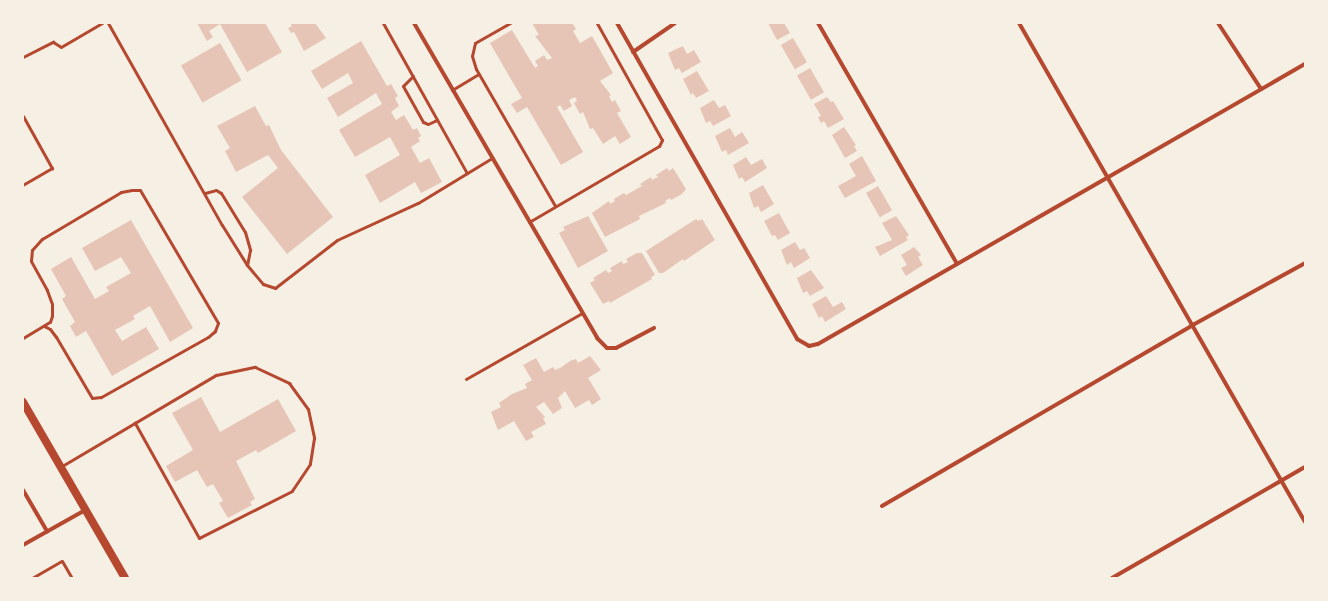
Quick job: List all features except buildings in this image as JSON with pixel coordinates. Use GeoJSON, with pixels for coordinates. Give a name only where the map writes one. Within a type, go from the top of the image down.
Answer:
{"type":"FeatureCollection","features":[{"type":"Feature","properties":{"kind":"main road"},"geometry":{"type":"LineString","coordinates":[[23,402],[125,578]]}},
{"type":"Feature","properties":{"kind":"street"},"geometry":{"type":"LineString","coordinates":[[414,23],[597,338],[607,348],[624,346],[654,328]]}},
{"type":"Feature","properties":{"kind":"street"},"geometry":{"type":"LineString","coordinates":[[616,23],[797,339],[809,346],[818,344],[1305,64]]}},
{"type":"Feature","properties":{"kind":"street"},"geometry":{"type":"LineString","coordinates":[[633,52],[675,23]]}},
{"type":"Feature","properties":{"kind":"street"},"geometry":{"type":"LineString","coordinates":[[818,23],[957,264]]}},
{"type":"Feature","properties":{"kind":"street"},"geometry":{"type":"LineString","coordinates":[[1019,23],[1191,326],[1305,522]]}},
{"type":"Feature","properties":{"kind":"street"},"geometry":{"type":"LineString","coordinates":[[1218,23],[1260,89]]}},
{"type":"Feature","properties":{"kind":"street"},"geometry":{"type":"LineString","coordinates":[[882,506],[1191,326],[1305,263]]}},
{"type":"Feature","properties":{"kind":"street"},"geometry":{"type":"LineString","coordinates":[[1112,578],[1305,467]]}},
{"type":"Feature","properties":{"kind":"street"},"geometry":{"type":"LineString","coordinates":[[23,490],[47,531]]}},
{"type":"Feature","properties":{"kind":"street"},"geometry":{"type":"LineString","coordinates":[[23,545],[85,510]]}},
{"type":"Feature","properties":{"kind":"lane"},"geometry":{"type":"LineString","coordinates":[[23,57],[53,42],[61,47],[102,23]]}},
{"type":"Feature","properties":{"kind":"lane"},"geometry":{"type":"LineString","coordinates":[[108,23],[247,265],[263,284],[275,288],[337,240],[418,203],[492,158]]}},
{"type":"Feature","properties":{"kind":"lane"},"geometry":{"type":"LineString","coordinates":[[382,23],[467,173]]}},
{"type":"Feature","properties":{"kind":"lane"},"geometry":{"type":"LineString","coordinates":[[510,23],[475,43],[472,56],[479,74],[556,206]]}},
{"type":"Feature","properties":{"kind":"lane"},"geometry":{"type":"LineString","coordinates":[[529,222],[659,146],[662,140],[597,23]]}},
{"type":"Feature","properties":{"kind":"lane"},"geometry":{"type":"LineString","coordinates":[[452,90],[479,74]]}},
{"type":"Feature","properties":{"kind":"lane"},"geometry":{"type":"LineString","coordinates":[[413,76],[403,86],[419,116],[423,122],[428,124],[437,120]]}},
{"type":"Feature","properties":{"kind":"lane"},"geometry":{"type":"LineString","coordinates":[[23,116],[52,168],[23,185]]}},
{"type":"Feature","properties":{"kind":"lane"},"geometry":{"type":"LineString","coordinates":[[23,338],[44,326],[52,316],[52,304],[31,261],[32,250],[42,239],[122,192],[132,190],[140,190],[218,323],[215,331],[208,337],[101,397],[92,398],[50,328],[44,326]]}},
{"type":"Feature","properties":{"kind":"lane"},"geometry":{"type":"LineString","coordinates":[[205,193],[216,190],[222,193],[245,232],[250,250],[247,265]]}},
{"type":"Feature","properties":{"kind":"lane"},"geometry":{"type":"LineString","coordinates":[[466,379],[582,313]]}},
{"type":"Feature","properties":{"kind":"lane"},"geometry":{"type":"LineString","coordinates":[[60,467],[216,375],[255,367],[289,383],[308,409],[314,438],[310,464],[292,491],[199,538],[135,423]]}},
{"type":"Feature","properties":{"kind":"lane"},"geometry":{"type":"LineString","coordinates":[[32,578],[62,561],[72,578]]}}]}
